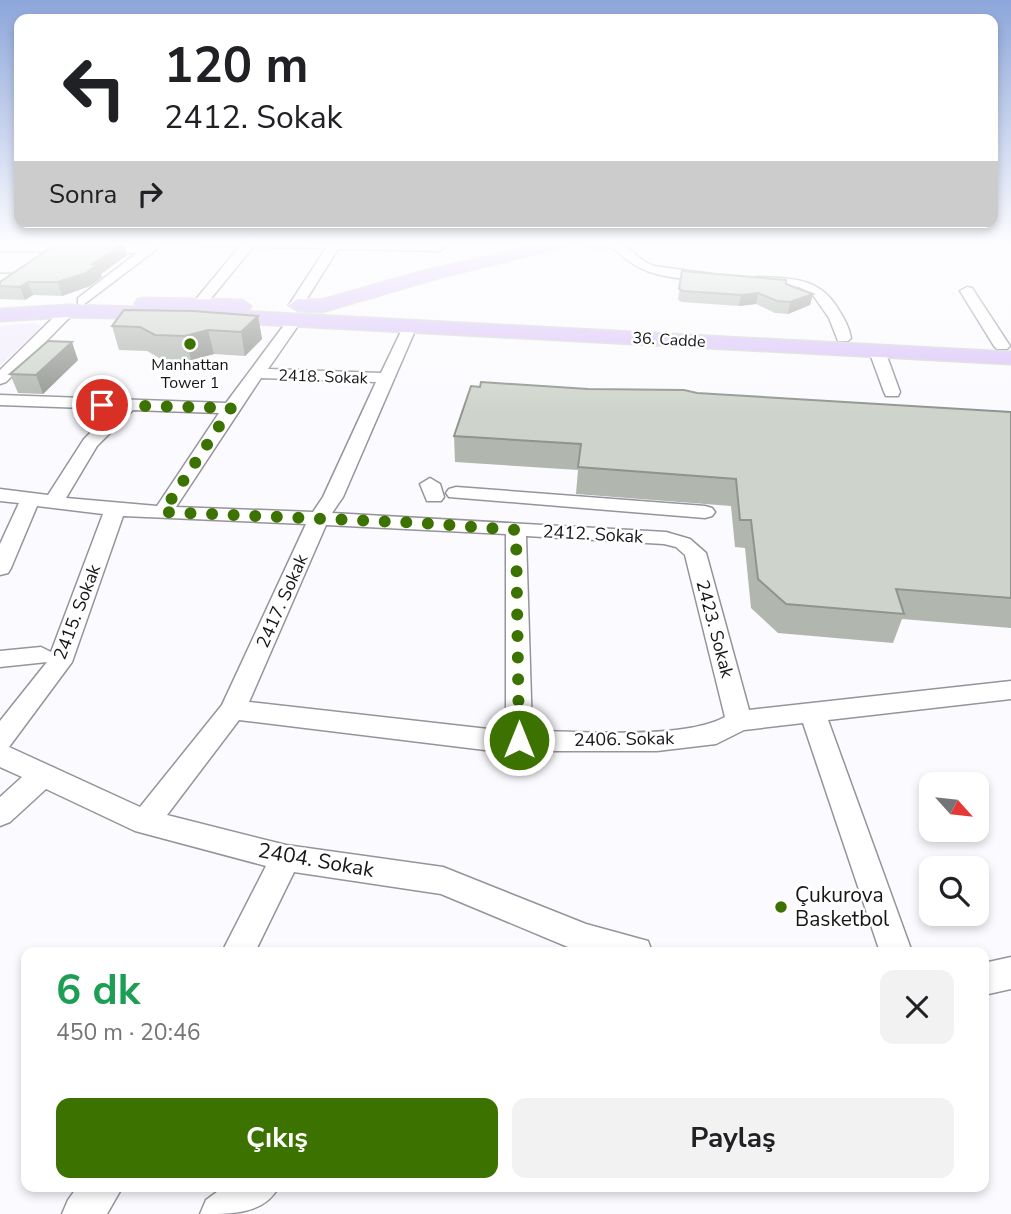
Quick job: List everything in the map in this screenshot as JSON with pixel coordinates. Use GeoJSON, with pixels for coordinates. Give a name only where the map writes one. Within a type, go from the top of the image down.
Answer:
{"type":"FeatureCollection","features":[{"type":"Feature","properties":{"kind":"main road"},"geometry":{"type":"LineString","coordinates":[[325,314],[366,299]]}},
{"type":"Feature","properties":{"kind":"main road"},"geometry":{"type":"LineString","coordinates":[[0,308],[199,304],[325,314],[351,309],[378,299]]}},
{"type":"Feature","properties":{"kind":"main road"},"geometry":{"type":"LineString","coordinates":[[388,299],[388,308],[405,320]]}},
{"type":"Feature","properties":{"kind":"main road"},"geometry":{"type":"LineString","coordinates":[[0,315],[76,306],[295,312]]}},
{"type":"Feature","properties":{"kind":"main road"},"geometry":{"type":"LineString","coordinates":[[351,309],[405,320]]}},
{"type":"Feature","properties":{"kind":"main road","name":"36. Cadde"},"geometry":{"type":"LineString","coordinates":[[325,314],[642,330],[877,351],[1008,350]]}},
{"type":"Feature","properties":{"kind":"main road"},"geometry":{"type":"LineString","coordinates":[[642,330],[842,338],[1008,350]]}},
{"type":"Feature","properties":{"kind":"street"},"geometry":{"type":"LineString","coordinates":[[0,379],[85,299]]}},
{"type":"Feature","properties":{"kind":"street"},"geometry":{"type":"LineString","coordinates":[[199,304],[203,299]]}},
{"type":"Feature","properties":{"kind":"street"},"geometry":{"type":"LineString","coordinates":[[163,512],[231,408],[258,373],[303,299]]}},
{"type":"Feature","properties":{"kind":"street"},"geometry":{"type":"LineString","coordinates":[[825,299],[842,328],[842,338]]}},
{"type":"Feature","properties":{"kind":"street"},"geometry":{"type":"LineString","coordinates":[[972,299],[1008,350]]}},
{"type":"Feature","properties":{"kind":"street","name":"2417. Sokak"},"geometry":{"type":"LineString","coordinates":[[145,822],[233,710],[319,518],[333,497],[387,378],[405,320]]}},
{"type":"Feature","properties":{"kind":"street"},"geometry":{"type":"LineString","coordinates":[[877,351],[892,392]]}},
{"type":"Feature","properties":{"kind":"street","name":"2418. Sokak"},"geometry":{"type":"LineString","coordinates":[[258,373],[387,378]]}},
{"type":"Feature","properties":{"kind":"street"},"geometry":{"type":"LineString","coordinates":[[0,400],[231,408]]}},
{"type":"Feature","properties":{"kind":"street"},"geometry":{"type":"LineString","coordinates":[[52,503],[90,443],[127,406]]}},
{"type":"Feature","properties":{"kind":"street"},"geometry":{"type":"LineString","coordinates":[[456,494],[705,512]]}},
{"type":"Feature","properties":{"kind":"street","name":"2412. Sokak"},"geometry":{"type":"LineString","coordinates":[[0,495],[115,510],[319,518],[429,502],[516,530],[675,541]]}},
{"type":"Feature","properties":{"kind":"street"},"geometry":{"type":"LineString","coordinates":[[0,568],[30,500]]}},
{"type":"Feature","properties":{"kind":"street"},"geometry":{"type":"LineString","coordinates":[[542,500],[542,531]]}},
{"type":"Feature","properties":{"kind":"street"},"geometry":{"type":"LineString","coordinates":[[670,509],[675,541]]}},
{"type":"Feature","properties":{"kind":"street","name":"2415. Sokak"},"geometry":{"type":"LineString","coordinates":[[0,740],[60,662],[115,510]]}},
{"type":"Feature","properties":{"kind":"street"},"geometry":{"type":"LineString","coordinates":[[516,530],[519,740]]}},
{"type":"Feature","properties":{"kind":"street","name":"2423. Sokak"},"geometry":{"type":"LineString","coordinates":[[675,541],[695,553],[739,721]]}},
{"type":"Feature","properties":{"kind":"street"},"geometry":{"type":"LineString","coordinates":[[0,659],[40,655]]}},
{"type":"Feature","properties":{"kind":"street","name":"2406. Sokak"},"geometry":{"type":"LineString","coordinates":[[233,710],[492,741],[657,741],[716,734],[739,721],[1011,690]]}},
{"type":"Feature","properties":{"kind":"street"},"geometry":{"type":"LineString","coordinates":[[812,711],[894,947]]}},
{"type":"Feature","properties":{"kind":"street","name":"2404. Sokak"},"geometry":{"type":"LineString","coordinates":[[0,755],[145,822],[286,858],[443,881],[580,945]]}},
{"type":"Feature","properties":{"kind":"street"},"geometry":{"type":"LineString","coordinates":[[0,814],[43,775]]}},
{"type":"Feature","properties":{"kind":"street"},"geometry":{"type":"LineString","coordinates":[[241,947],[286,858]]}},
{"type":"Feature","properties":{"kind":"street"},"geometry":{"type":"LineString","coordinates":[[989,978],[1011,973]]}},
{"type":"Feature","properties":{"kind":"street"},"geometry":{"type":"LineString","coordinates":[[82,1214],[99,1192]]}},
{"type":"Feature","properties":{"kind":"street"},"geometry":{"type":"LineString","coordinates":[[220,1214],[251,1192]]}},
{"type":"Feature","properties":{"kind":"shaded area"},"geometry":{"type":"Polygon","coordinates":[[[35,323],[42,327],[0,365],[0,326],[35,323]]]}},
{"type":"Feature","properties":{"kind":"building"},"geometry":{"type":"Polygon","coordinates":[[[771,299],[800,299],[790,302],[771,299]]]}},
{"type":"Feature","properties":{"kind":"building"},"geometry":{"type":"Polygon","coordinates":[[[124,310],[258,316],[241,332],[208,330],[185,336],[155,335],[140,327],[112,326],[124,310]]]}},
{"type":"Feature","properties":{"kind":"building"},"geometry":{"type":"Polygon","coordinates":[[[48,341],[72,342],[36,375],[10,374],[48,341]]]}},
{"type":"Feature","properties":{"kind":"building"},"geometry":{"type":"Polygon","coordinates":[[[481,382],[588,389],[684,390],[697,393],[1011,412],[1011,598],[896,589],[904,614],[786,604],[758,579],[751,520],[740,520],[736,479],[578,467],[581,444],[454,436],[471,386],[480,387],[481,382]]]}},
{"type":"Feature","properties":{"kind":"place","name":"Manhattan Tower 1"},"geometry":{"type":"Point","coordinates":[190,344]}},
{"type":"Feature","properties":{"kind":"place","name":"Çukurova Basketbol"},"geometry":{"type":"Point","coordinates":[781,907]}},
{"type":"Feature","properties":{"kind":"route"},"geometry":{"type":"LineString","coordinates":[[102,405],[231,408],[163,512],[422,523],[516,530],[519,740]]}}]}
